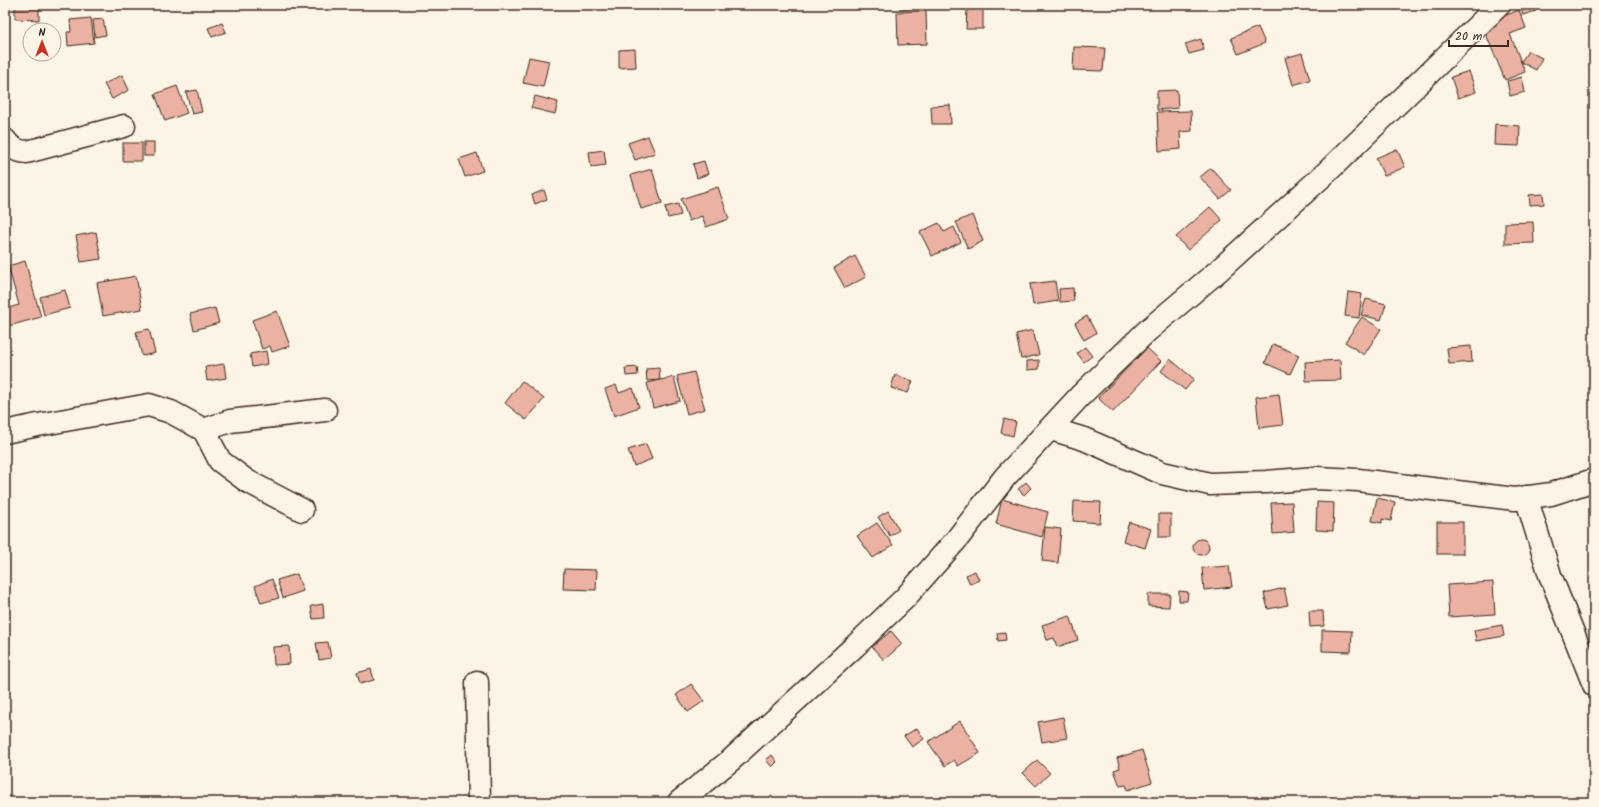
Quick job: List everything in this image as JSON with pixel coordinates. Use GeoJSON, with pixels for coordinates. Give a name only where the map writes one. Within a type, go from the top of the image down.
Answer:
{"type":"FeatureCollection","features":[{"type":"Feature","properties":{"kind":"street"},"geometry":{"type":"LineString","coordinates":[[680,802],[731,760],[905,598],[957,539],[1005,477],[1080,396],[1147,331],[1218,271],[1328,171],[1499,5]]}},
{"type":"Feature","properties":{"kind":"street"},"geometry":{"type":"LineString","coordinates":[[5,140],[16,150],[27,152],[124,126]]}},
{"type":"Feature","properties":{"kind":"street"},"geometry":{"type":"LineString","coordinates":[[5,432],[38,424],[149,405],[172,412],[204,430],[220,461],[247,481],[302,510]]}},
{"type":"Feature","properties":{"kind":"street"},"geometry":{"type":"LineString","coordinates":[[204,430],[230,421],[324,410]]}},
{"type":"Feature","properties":{"kind":"street"},"geometry":{"type":"LineString","coordinates":[[1051,429],[1105,448],[1162,473],[1210,484],[1316,478],[1358,480],[1515,499],[1550,494],[1594,480]]}},
{"type":"Feature","properties":{"kind":"street"},"geometry":{"type":"LineString","coordinates":[[1526,497],[1550,575],[1594,685]]}},
{"type":"Feature","properties":{"kind":"street"},"geometry":{"type":"LineString","coordinates":[[477,682],[479,802]]}},
{"type":"Feature","properties":{"kind":"building"},"geometry":{"type":"Polygon","coordinates":[[[15,5],[39,5],[39,20],[15,19],[15,5]]]}},
{"type":"Feature","properties":{"kind":"building"},"geometry":{"type":"Polygon","coordinates":[[[60,5],[67,5],[67,9],[60,10],[60,5]]]}},
{"type":"Feature","properties":{"kind":"building"},"geometry":{"type":"Polygon","coordinates":[[[900,5],[923,5],[923,8],[900,9],[900,5]]]}},
{"type":"Feature","properties":{"kind":"building"},"geometry":{"type":"Polygon","coordinates":[[[1520,5],[1533,5],[1536,11],[1523,15],[1520,5]]]}},
{"type":"Feature","properties":{"kind":"building"},"geometry":{"type":"Polygon","coordinates":[[[967,9],[983,9],[983,29],[966,29],[967,9]]]}},
{"type":"Feature","properties":{"kind":"building"},"geometry":{"type":"Polygon","coordinates":[[[1519,10],[1526,28],[1510,34],[1525,72],[1505,80],[1482,25],[1519,10]]]}},
{"type":"Feature","properties":{"kind":"building"},"geometry":{"type":"Polygon","coordinates":[[[926,11],[927,44],[898,45],[897,12],[926,11]]]}},
{"type":"Feature","properties":{"kind":"building"},"geometry":{"type":"Polygon","coordinates":[[[91,18],[94,43],[68,46],[67,32],[71,32],[70,20],[91,18]]]}},
{"type":"Feature","properties":{"kind":"building"},"geometry":{"type":"Polygon","coordinates":[[[103,19],[106,35],[95,37],[93,20],[103,19]]]}},
{"type":"Feature","properties":{"kind":"building"},"geometry":{"type":"Polygon","coordinates":[[[222,23],[226,32],[212,37],[208,28],[222,23]]]}},
{"type":"Feature","properties":{"kind":"building"},"geometry":{"type":"Polygon","coordinates":[[[1258,27],[1265,43],[1238,54],[1231,38],[1258,27]]]}},
{"type":"Feature","properties":{"kind":"building"},"geometry":{"type":"Polygon","coordinates":[[[1201,39],[1204,50],[1189,54],[1185,44],[1201,39]]]}},
{"type":"Feature","properties":{"kind":"building"},"geometry":{"type":"Polygon","coordinates":[[[1074,47],[1105,48],[1103,71],[1073,70],[1074,47]]]}},
{"type":"Feature","properties":{"kind":"building"},"geometry":{"type":"Polygon","coordinates":[[[635,49],[636,67],[619,68],[619,50],[635,49]]]}},
{"type":"Feature","properties":{"kind":"building"},"geometry":{"type":"Polygon","coordinates":[[[1528,51],[1542,58],[1536,70],[1521,62],[1528,51]]]}},
{"type":"Feature","properties":{"kind":"building"},"geometry":{"type":"Polygon","coordinates":[[[1302,53],[1310,80],[1293,85],[1285,58],[1302,53]]]}},
{"type":"Feature","properties":{"kind":"building"},"geometry":{"type":"Polygon","coordinates":[[[529,57],[549,61],[543,87],[523,83],[529,57]]]}},
{"type":"Feature","properties":{"kind":"building"},"geometry":{"type":"Polygon","coordinates":[[[1469,71],[1476,92],[1458,98],[1451,77],[1469,71]]]}},
{"type":"Feature","properties":{"kind":"building"},"geometry":{"type":"Polygon","coordinates":[[[122,75],[129,90],[112,99],[104,84],[122,75]]]}},
{"type":"Feature","properties":{"kind":"building"},"geometry":{"type":"Polygon","coordinates":[[[1522,77],[1525,92],[1510,96],[1507,81],[1522,77]]]}},
{"type":"Feature","properties":{"kind":"building"},"geometry":{"type":"Polygon","coordinates":[[[177,86],[187,113],[165,121],[155,94],[177,86]]]}},
{"type":"Feature","properties":{"kind":"building"},"geometry":{"type":"Polygon","coordinates":[[[197,90],[202,112],[192,114],[186,92],[197,90]]]}},
{"type":"Feature","properties":{"kind":"building"},"geometry":{"type":"Polygon","coordinates":[[[1177,90],[1178,108],[1157,110],[1157,91],[1177,90]]]}},
{"type":"Feature","properties":{"kind":"building"},"geometry":{"type":"Polygon","coordinates":[[[535,96],[558,102],[555,114],[531,108],[535,96]]]}},
{"type":"Feature","properties":{"kind":"building"},"geometry":{"type":"Polygon","coordinates":[[[950,105],[951,124],[932,124],[931,106],[950,105]]]}},
{"type":"Feature","properties":{"kind":"building"},"geometry":{"type":"Polygon","coordinates":[[[1191,111],[1192,131],[1180,132],[1181,149],[1159,151],[1157,112],[1191,111]]]}},
{"type":"Feature","properties":{"kind":"building"},"geometry":{"type":"Polygon","coordinates":[[[1495,124],[1520,126],[1519,146],[1494,145],[1495,124]]]}},
{"type":"Feature","properties":{"kind":"building"},"geometry":{"type":"Polygon","coordinates":[[[648,136],[655,153],[635,160],[628,143],[648,136]]]}},
{"type":"Feature","properties":{"kind":"building"},"geometry":{"type":"Polygon","coordinates":[[[144,142],[154,142],[154,156],[144,156],[144,142]]]}},
{"type":"Feature","properties":{"kind":"building"},"geometry":{"type":"Polygon","coordinates":[[[123,143],[142,143],[142,161],[123,161],[123,143]]]}},
{"type":"Feature","properties":{"kind":"building"},"geometry":{"type":"Polygon","coordinates":[[[1397,149],[1405,167],[1384,176],[1376,158],[1397,149]]]}},
{"type":"Feature","properties":{"kind":"building"},"geometry":{"type":"Polygon","coordinates":[[[604,150],[606,165],[591,167],[589,152],[604,150]]]}},
{"type":"Feature","properties":{"kind":"building"},"geometry":{"type":"Polygon","coordinates":[[[477,153],[483,171],[465,177],[459,159],[477,153]]]}},
{"type":"Feature","properties":{"kind":"building"},"geometry":{"type":"Polygon","coordinates":[[[704,161],[708,174],[697,178],[693,164],[704,161]]]}},
{"type":"Feature","properties":{"kind":"building"},"geometry":{"type":"Polygon","coordinates":[[[1211,168],[1231,190],[1220,199],[1200,177],[1211,168]]]}},
{"type":"Feature","properties":{"kind":"building"},"geometry":{"type":"Polygon","coordinates":[[[652,169],[662,203],[641,209],[631,175],[652,169]]]}},
{"type":"Feature","properties":{"kind":"building"},"geometry":{"type":"Polygon","coordinates":[[[718,187],[729,219],[706,227],[702,216],[689,221],[681,199],[718,187]]]}},
{"type":"Feature","properties":{"kind":"building"},"geometry":{"type":"Polygon","coordinates":[[[544,190],[547,199],[535,204],[532,195],[544,190]]]}},
{"type":"Feature","properties":{"kind":"building"},"geometry":{"type":"Polygon","coordinates":[[[1543,194],[1544,204],[1530,205],[1529,195],[1543,194]]]}},
{"type":"Feature","properties":{"kind":"building"},"geometry":{"type":"Polygon","coordinates":[[[678,204],[681,215],[668,218],[665,207],[678,204]]]}},
{"type":"Feature","properties":{"kind":"building"},"geometry":{"type":"Polygon","coordinates":[[[1210,207],[1222,220],[1188,250],[1176,237],[1210,207]]]}},
{"type":"Feature","properties":{"kind":"building"},"geometry":{"type":"Polygon","coordinates":[[[972,215],[983,241],[968,249],[956,222],[972,215]]]}},
{"type":"Feature","properties":{"kind":"building"},"geometry":{"type":"Polygon","coordinates":[[[1533,222],[1534,243],[1505,244],[1505,223],[1533,222]]]}},
{"type":"Feature","properties":{"kind":"building"},"geometry":{"type":"Polygon","coordinates":[[[939,223],[944,232],[954,227],[961,242],[932,256],[920,232],[939,223]]]}},
{"type":"Feature","properties":{"kind":"building"},"geometry":{"type":"Polygon","coordinates":[[[96,232],[101,259],[81,262],[76,236],[96,232]]]}},
{"type":"Feature","properties":{"kind":"building"},"geometry":{"type":"Polygon","coordinates":[[[855,256],[866,277],[845,288],[834,268],[855,256]]]}},
{"type":"Feature","properties":{"kind":"building"},"geometry":{"type":"Polygon","coordinates":[[[25,261],[41,317],[5,327],[5,309],[19,305],[8,266],[25,261]]]}},
{"type":"Feature","properties":{"kind":"building"},"geometry":{"type":"Polygon","coordinates":[[[136,276],[142,309],[103,316],[97,283],[136,276]]]}},
{"type":"Feature","properties":{"kind":"building"},"geometry":{"type":"Polygon","coordinates":[[[1055,281],[1058,301],[1033,305],[1030,284],[1055,281]]]}},
{"type":"Feature","properties":{"kind":"building"},"geometry":{"type":"Polygon","coordinates":[[[1073,288],[1074,301],[1060,302],[1059,289],[1073,288]]]}},
{"type":"Feature","properties":{"kind":"building"},"geometry":{"type":"Polygon","coordinates":[[[65,290],[70,308],[44,315],[40,297],[65,290]]]}},
{"type":"Feature","properties":{"kind":"building"},"geometry":{"type":"Polygon","coordinates":[[[1348,292],[1362,294],[1359,318],[1345,316],[1348,292]]]}},
{"type":"Feature","properties":{"kind":"building"},"geometry":{"type":"Polygon","coordinates":[[[1366,299],[1386,304],[1381,320],[1361,315],[1366,299]]]}},
{"type":"Feature","properties":{"kind":"building"},"geometry":{"type":"Polygon","coordinates":[[[215,308],[219,323],[194,330],[190,314],[215,308]]]}},
{"type":"Feature","properties":{"kind":"building"},"geometry":{"type":"Polygon","coordinates":[[[277,311],[290,346],[272,352],[270,346],[262,349],[252,320],[277,311]]]}},
{"type":"Feature","properties":{"kind":"building"},"geometry":{"type":"Polygon","coordinates":[[[1087,316],[1096,333],[1084,340],[1075,323],[1087,316]]]}},
{"type":"Feature","properties":{"kind":"building"},"geometry":{"type":"Polygon","coordinates":[[[1362,317],[1381,329],[1364,355],[1345,342],[1362,317]]]}},
{"type":"Feature","properties":{"kind":"building"},"geometry":{"type":"Polygon","coordinates":[[[149,329],[155,353],[142,356],[136,332],[149,329]]]}},
{"type":"Feature","properties":{"kind":"building"},"geometry":{"type":"Polygon","coordinates":[[[1033,330],[1039,355],[1021,359],[1016,334],[1033,330]]]}},
{"type":"Feature","properties":{"kind":"building"},"geometry":{"type":"Polygon","coordinates":[[[1273,344],[1299,355],[1290,374],[1265,363],[1273,344]]]}},
{"type":"Feature","properties":{"kind":"building"},"geometry":{"type":"Polygon","coordinates":[[[1471,346],[1472,362],[1449,364],[1447,348],[1471,346]]]}},
{"type":"Feature","properties":{"kind":"building"},"geometry":{"type":"Polygon","coordinates":[[[1085,347],[1092,356],[1084,362],[1077,353],[1085,347]]]}},
{"type":"Feature","properties":{"kind":"building"},"geometry":{"type":"Polygon","coordinates":[[[1147,348],[1161,361],[1113,412],[1098,398],[1147,348]]]}},
{"type":"Feature","properties":{"kind":"building"},"geometry":{"type":"Polygon","coordinates":[[[266,351],[268,364],[252,367],[250,354],[266,351]]]}},
{"type":"Feature","properties":{"kind":"building"},"geometry":{"type":"Polygon","coordinates":[[[1170,359],[1194,379],[1185,390],[1161,371],[1170,359]]]}},
{"type":"Feature","properties":{"kind":"building"},"geometry":{"type":"Polygon","coordinates":[[[1039,360],[1039,369],[1027,370],[1027,361],[1039,360]]]}},
{"type":"Feature","properties":{"kind":"building"},"geometry":{"type":"Polygon","coordinates":[[[1340,360],[1341,380],[1306,381],[1305,362],[1340,360]]]}},
{"type":"Feature","properties":{"kind":"building"},"geometry":{"type":"Polygon","coordinates":[[[224,364],[226,378],[207,381],[205,367],[224,364]]]}},
{"type":"Feature","properties":{"kind":"building"},"geometry":{"type":"Polygon","coordinates":[[[637,367],[638,375],[626,376],[625,368],[637,367]]]}},
{"type":"Feature","properties":{"kind":"building"},"geometry":{"type":"Polygon","coordinates":[[[659,368],[660,380],[647,381],[646,369],[659,368]]]}},
{"type":"Feature","properties":{"kind":"building"},"geometry":{"type":"Polygon","coordinates":[[[694,372],[705,409],[687,414],[677,376],[694,372]]]}},
{"type":"Feature","properties":{"kind":"building"},"geometry":{"type":"Polygon","coordinates":[[[895,375],[913,381],[908,393],[891,388],[895,375]]]}},
{"type":"Feature","properties":{"kind":"building"},"geometry":{"type":"Polygon","coordinates":[[[674,377],[680,401],[653,408],[647,383],[674,377]]]}},
{"type":"Feature","properties":{"kind":"building"},"geometry":{"type":"Polygon","coordinates":[[[522,381],[544,399],[526,420],[505,403],[522,381]]]}},
{"type":"Feature","properties":{"kind":"building"},"geometry":{"type":"Polygon","coordinates":[[[616,385],[619,393],[633,388],[639,407],[614,416],[605,389],[616,385]]]}},
{"type":"Feature","properties":{"kind":"building"},"geometry":{"type":"Polygon","coordinates":[[[1279,394],[1283,425],[1259,428],[1256,397],[1279,394]]]}},
{"type":"Feature","properties":{"kind":"building"},"geometry":{"type":"Polygon","coordinates":[[[1004,419],[1016,422],[1013,436],[1001,433],[1004,419]]]}},
{"type":"Feature","properties":{"kind":"building"},"geometry":{"type":"Polygon","coordinates":[[[646,444],[652,459],[634,466],[628,450],[646,444]]]}},
{"type":"Feature","properties":{"kind":"building"},"geometry":{"type":"Polygon","coordinates":[[[1026,482],[1031,488],[1024,495],[1018,489],[1026,482]]]}},
{"type":"Feature","properties":{"kind":"building"},"geometry":{"type":"Polygon","coordinates":[[[1377,498],[1395,502],[1391,521],[1382,519],[1382,523],[1372,521],[1377,498]]]}},
{"type":"Feature","properties":{"kind":"building"},"geometry":{"type":"Polygon","coordinates":[[[1002,499],[1048,512],[1042,537],[996,524],[1002,499]]]}},
{"type":"Feature","properties":{"kind":"building"},"geometry":{"type":"Polygon","coordinates":[[[1074,501],[1101,502],[1100,523],[1073,521],[1074,501]]]}},
{"type":"Feature","properties":{"kind":"building"},"geometry":{"type":"Polygon","coordinates":[[[1292,502],[1294,532],[1273,534],[1271,503],[1292,502]]]}},
{"type":"Feature","properties":{"kind":"building"},"geometry":{"type":"Polygon","coordinates":[[[1317,502],[1334,503],[1333,531],[1316,530],[1317,502]]]}},
{"type":"Feature","properties":{"kind":"building"},"geometry":{"type":"Polygon","coordinates":[[[888,511],[899,530],[890,536],[878,517],[888,511]]]}},
{"type":"Feature","properties":{"kind":"building"},"geometry":{"type":"Polygon","coordinates":[[[1159,514],[1171,514],[1171,537],[1159,537],[1159,514]]]}},
{"type":"Feature","properties":{"kind":"building"},"geometry":{"type":"Polygon","coordinates":[[[1129,522],[1151,529],[1145,548],[1123,541],[1129,522]]]}},
{"type":"Feature","properties":{"kind":"building"},"geometry":{"type":"Polygon","coordinates":[[[1437,522],[1463,522],[1463,554],[1437,554],[1437,522]]]}},
{"type":"Feature","properties":{"kind":"building"},"geometry":{"type":"Polygon","coordinates":[[[877,523],[893,545],[873,558],[857,536],[877,523]]]}},
{"type":"Feature","properties":{"kind":"building"},"geometry":{"type":"Polygon","coordinates":[[[1045,527],[1061,529],[1058,563],[1042,561],[1045,527]]]}},
{"type":"Feature","properties":{"kind":"building"},"geometry":{"type":"Polygon","coordinates":[[[1198,539],[1204,539],[1209,544],[1207,553],[1204,555],[1198,555],[1193,550],[1193,544],[1198,539]]]}},
{"type":"Feature","properties":{"kind":"building"},"geometry":{"type":"Polygon","coordinates":[[[1229,566],[1232,587],[1204,590],[1202,568],[1229,566]]]}},
{"type":"Feature","properties":{"kind":"building"},"geometry":{"type":"Polygon","coordinates":[[[564,569],[597,570],[596,590],[563,589],[564,569]]]}},
{"type":"Feature","properties":{"kind":"building"},"geometry":{"type":"Polygon","coordinates":[[[975,571],[979,580],[970,584],[966,575],[975,571]]]}},
{"type":"Feature","properties":{"kind":"building"},"geometry":{"type":"Polygon","coordinates":[[[297,574],[303,591],[283,598],[277,580],[297,574]]]}},
{"type":"Feature","properties":{"kind":"building"},"geometry":{"type":"Polygon","coordinates":[[[272,579],[279,598],[261,603],[255,586],[272,579]]]}},
{"type":"Feature","properties":{"kind":"building"},"geometry":{"type":"Polygon","coordinates":[[[1493,582],[1495,614],[1449,617],[1447,585],[1493,582]]]}},
{"type":"Feature","properties":{"kind":"building"},"geometry":{"type":"Polygon","coordinates":[[[1284,588],[1288,605],[1268,609],[1264,593],[1284,588]]]}},
{"type":"Feature","properties":{"kind":"building"},"geometry":{"type":"Polygon","coordinates":[[[1179,591],[1188,592],[1187,601],[1179,601],[1179,591]]]}},
{"type":"Feature","properties":{"kind":"building"},"geometry":{"type":"Polygon","coordinates":[[[1148,594],[1170,594],[1169,607],[1148,606],[1148,594]]]}},
{"type":"Feature","properties":{"kind":"building"},"geometry":{"type":"Polygon","coordinates":[[[323,604],[324,618],[313,619],[311,606],[323,604]]]}},
{"type":"Feature","properties":{"kind":"building"},"geometry":{"type":"Polygon","coordinates":[[[1309,611],[1323,611],[1324,626],[1310,627],[1309,611]]]}},
{"type":"Feature","properties":{"kind":"building"},"geometry":{"type":"Polygon","coordinates":[[[1070,616],[1078,640],[1057,647],[1054,638],[1047,640],[1042,625],[1070,616]]]}},
{"type":"Feature","properties":{"kind":"building"},"geometry":{"type":"Polygon","coordinates":[[[1502,625],[1504,636],[1476,641],[1474,630],[1502,625]]]}},
{"type":"Feature","properties":{"kind":"building"},"geometry":{"type":"Polygon","coordinates":[[[1322,630],[1352,631],[1351,652],[1322,651],[1322,630]]]}},
{"type":"Feature","properties":{"kind":"building"},"geometry":{"type":"Polygon","coordinates":[[[891,631],[902,644],[884,660],[872,647],[891,631]]]}},
{"type":"Feature","properties":{"kind":"building"},"geometry":{"type":"Polygon","coordinates":[[[1005,632],[1006,640],[998,641],[997,633],[1005,632]]]}},
{"type":"Feature","properties":{"kind":"building"},"geometry":{"type":"Polygon","coordinates":[[[328,642],[331,658],[319,660],[316,643],[328,642]]]}},
{"type":"Feature","properties":{"kind":"building"},"geometry":{"type":"Polygon","coordinates":[[[289,646],[290,664],[274,665],[273,647],[289,646]]]}},
{"type":"Feature","properties":{"kind":"building"},"geometry":{"type":"Polygon","coordinates":[[[371,669],[374,680],[360,684],[357,673],[371,669]]]}},
{"type":"Feature","properties":{"kind":"building"},"geometry":{"type":"Polygon","coordinates":[[[691,684],[704,701],[688,712],[676,695],[691,684]]]}},
{"type":"Feature","properties":{"kind":"building"},"geometry":{"type":"Polygon","coordinates":[[[1063,717],[1067,738],[1042,742],[1038,722],[1063,717]]]}},
{"type":"Feature","properties":{"kind":"building"},"geometry":{"type":"Polygon","coordinates":[[[960,721],[980,753],[958,766],[954,760],[945,766],[928,742],[960,721]]]}},
{"type":"Feature","properties":{"kind":"building"},"geometry":{"type":"Polygon","coordinates":[[[917,728],[924,739],[912,747],[904,736],[917,728]]]}},
{"type":"Feature","properties":{"kind":"building"},"geometry":{"type":"Polygon","coordinates":[[[1142,750],[1152,782],[1128,790],[1126,785],[1120,786],[1114,770],[1120,768],[1117,758],[1142,750]]]}},
{"type":"Feature","properties":{"kind":"building"},"geometry":{"type":"Polygon","coordinates":[[[772,755],[777,762],[772,767],[766,760],[772,755]]]}},
{"type":"Feature","properties":{"kind":"building"},"geometry":{"type":"Polygon","coordinates":[[[1037,760],[1050,773],[1036,786],[1023,773],[1037,760]]]}},
{"type":"Feature","properties":{"kind":"building"},"geometry":{"type":"Polygon","coordinates":[[[1496,798],[1497,802],[1480,802],[1496,798]]]}}]}
